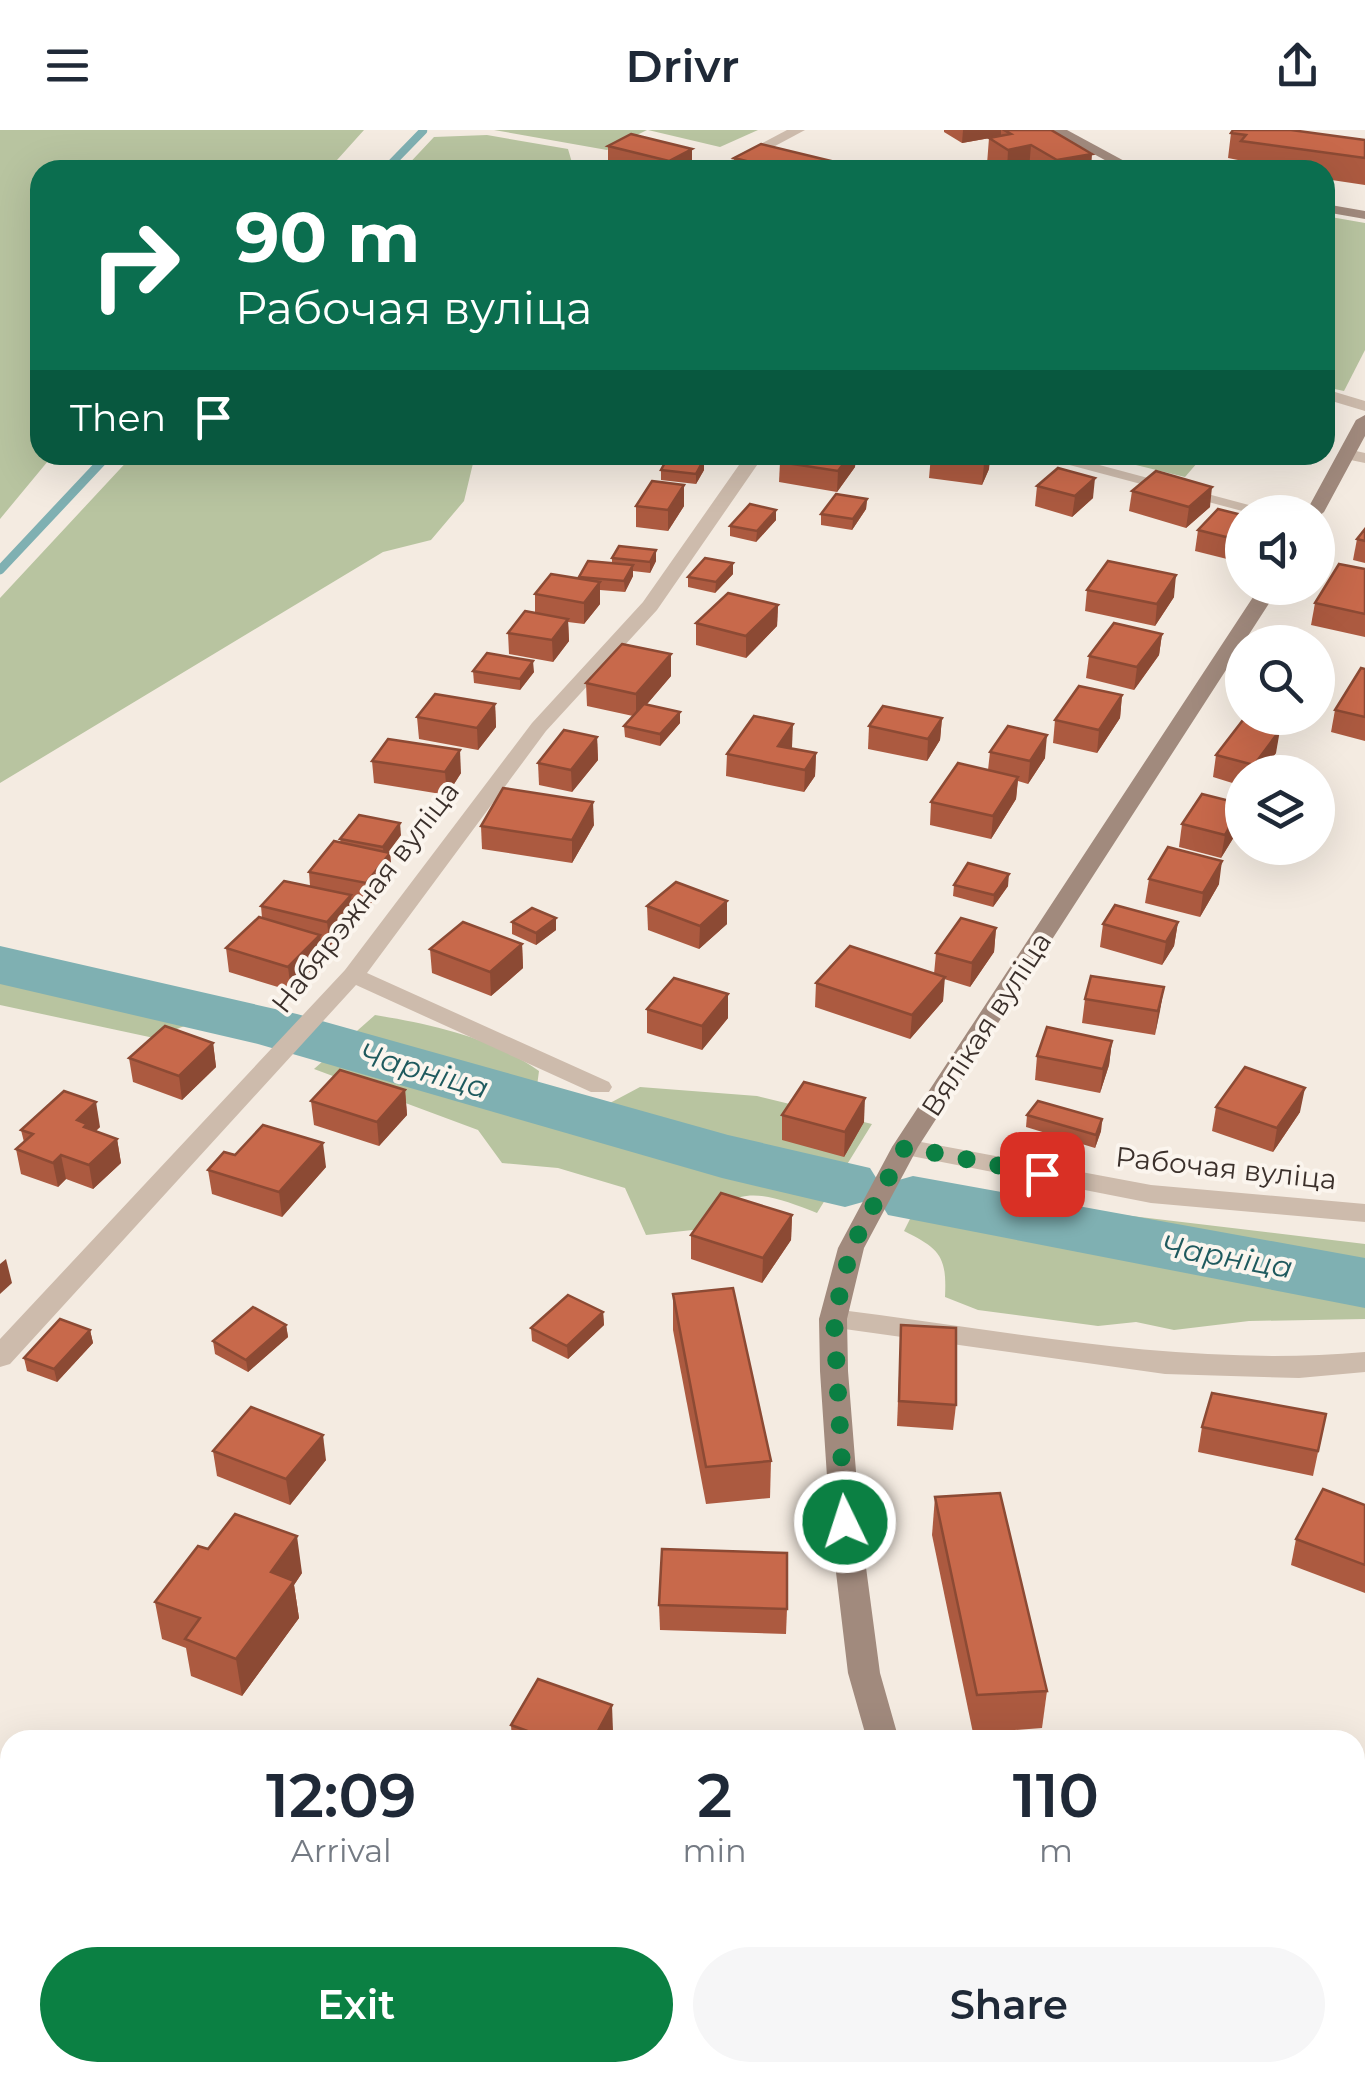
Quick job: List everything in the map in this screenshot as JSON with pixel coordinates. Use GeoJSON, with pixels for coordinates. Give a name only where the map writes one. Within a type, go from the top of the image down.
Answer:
{"type":"FeatureCollection","features":[{"type":"Feature","properties":{"kind":"main road"},"geometry":{"type":"LineString","coordinates":[[1057,130],[1115,160]]}},
{"type":"Feature","properties":{"kind":"main road"},"geometry":{"type":"LineString","coordinates":[[1335,210],[1365,215]]}},
{"type":"Feature","properties":{"kind":"main road"},"geometry":{"type":"LineString","coordinates":[[1327,495],[1356,456],[1365,420]]}},
{"type":"Feature","properties":{"kind":"main road","name":"Вялікая вуліца"},"geometry":{"type":"LineString","coordinates":[[881,1730],[864,1673],[847,1541],[834,1318],[851,1248],[905,1147],[1258,605]]}},
{"type":"Feature","properties":{"kind":"street"},"geometry":{"type":"LineString","coordinates":[[739,160],[798,130]]}},
{"type":"Feature","properties":{"kind":"street"},"geometry":{"type":"LineString","coordinates":[[1335,397],[1365,406]]}},
{"type":"Feature","properties":{"kind":"street","name":"Набярэжная вуліца"},"geometry":{"type":"LineString","coordinates":[[0,1357],[352,975],[539,727],[650,606],[748,465]]}},
{"type":"Feature","properties":{"kind":"street"},"geometry":{"type":"LineString","coordinates":[[1081,465],[1225,502]]}},
{"type":"Feature","properties":{"kind":"street"},"geometry":{"type":"LineString","coordinates":[[352,975],[600,1087]]}},
{"type":"Feature","properties":{"kind":"street","name":"Рабочая вуліца"},"geometry":{"type":"LineString","coordinates":[[905,1147],[1151,1194],[1365,1213]]}},
{"type":"Feature","properties":{"kind":"street"},"geometry":{"type":"LineString","coordinates":[[834,1318],[1217,1370],[1287,1370],[1365,1362]]}},
{"type":"Feature","properties":{"kind":"green space"},"geometry":{"type":"Polygon","coordinates":[[[0,130],[364,130],[337,160],[30,160],[30,465],[45,465],[0,519],[0,130]]]}},
{"type":"Feature","properties":{"kind":"green space"},"geometry":{"type":"Polygon","coordinates":[[[494,130],[647,130],[607,150],[494,130]]]}},
{"type":"Feature","properties":{"kind":"green space"},"geometry":{"type":"Polygon","coordinates":[[[648,130],[758,130],[720,147],[648,130]]]}},
{"type":"Feature","properties":{"kind":"green space"},"geometry":{"type":"Polygon","coordinates":[[[487,135],[568,149],[571,160],[412,160],[434,137],[487,135]]]}},
{"type":"Feature","properties":{"kind":"green space"},"geometry":{"type":"Polygon","coordinates":[[[1335,218],[1365,223],[1365,350],[1344,391],[1335,389],[1335,218]]]}},
{"type":"Feature","properties":{"kind":"green space"},"geometry":{"type":"Polygon","coordinates":[[[124,465],[473,465],[464,501],[431,540],[383,552],[0,783],[0,598],[124,465]]]}},
{"type":"Feature","properties":{"kind":"green space"},"geometry":{"type":"Polygon","coordinates":[[[1136,465],[1195,465],[1185,477],[1136,465]]]}},
{"type":"Feature","properties":{"kind":"green space"},"geometry":{"type":"Polygon","coordinates":[[[0,982],[192,1023],[154,1038],[0,1005],[0,982]]]}},
{"type":"Feature","properties":{"kind":"green space"},"geometry":{"type":"Polygon","coordinates":[[[375,1015],[482,1041],[539,1071],[537,1086],[610,1103],[640,1087],[757,1096],[872,1124],[817,1213],[768,1197],[740,1197],[714,1213],[702,1229],[646,1235],[625,1188],[558,1168],[502,1163],[478,1130],[314,1069],[375,1015]]]}},
{"type":"Feature","properties":{"kind":"green space"},"geometry":{"type":"Polygon","coordinates":[[[928,1183],[1098,1212],[1365,1244],[1365,1319],[1249,1321],[1174,1330],[1136,1322],[1098,1326],[978,1310],[945,1297],[939,1255],[904,1231],[928,1183]]]}},
{"type":"Feature","properties":{"kind":"building"},"geometry":{"type":"Polygon","coordinates":[[[1004,130],[1051,130],[1092,154],[1057,160],[1031,145],[1008,150],[989,138],[1011,134],[1004,130]]]}},
{"type":"Feature","properties":{"kind":"building"},"geometry":{"type":"Polygon","coordinates":[[[1291,130],[1365,140],[1365,158],[1241,141],[1246,135],[1231,133],[1291,130]]]}},
{"type":"Feature","properties":{"kind":"building"},"geometry":{"type":"Polygon","coordinates":[[[631,134],[692,149],[665,160],[608,146],[631,134]]]}},
{"type":"Feature","properties":{"kind":"building"},"geometry":{"type":"Polygon","coordinates":[[[761,144],[827,160],[742,160],[734,158],[761,144]]]}},
{"type":"Feature","properties":{"kind":"building"},"geometry":{"type":"Polygon","coordinates":[[[664,465],[701,465],[696,474],[661,470],[664,465]]]}},
{"type":"Feature","properties":{"kind":"building"},"geometry":{"type":"Polygon","coordinates":[[[799,465],[842,465],[838,471],[799,465]]]}},
{"type":"Feature","properties":{"kind":"building"},"geometry":{"type":"Polygon","coordinates":[[[1058,468],[1095,478],[1075,496],[1037,486],[1058,468]]]}},
{"type":"Feature","properties":{"kind":"building"},"geometry":{"type":"Polygon","coordinates":[[[1156,471],[1212,487],[1189,507],[1132,491],[1156,471]]]}},
{"type":"Feature","properties":{"kind":"building"},"geometry":{"type":"Polygon","coordinates":[[[652,481],[684,485],[668,510],[636,506],[652,481]]]}},
{"type":"Feature","properties":{"kind":"building"},"geometry":{"type":"Polygon","coordinates":[[[836,494],[867,499],[853,519],[821,514],[836,494]]]}},
{"type":"Feature","properties":{"kind":"building"},"geometry":{"type":"Polygon","coordinates":[[[750,504],[776,510],[757,531],[730,526],[750,504]]]}},
{"type":"Feature","properties":{"kind":"building"},"geometry":{"type":"Polygon","coordinates":[[[1218,509],[1225,511],[1225,537],[1198,530],[1218,509]]]}},
{"type":"Feature","properties":{"kind":"building"},"geometry":{"type":"Polygon","coordinates":[[[619,546],[656,550],[650,562],[612,558],[619,546]]]}},
{"type":"Feature","properties":{"kind":"building"},"geometry":{"type":"Polygon","coordinates":[[[705,558],[733,563],[716,582],[688,577],[705,558]]]}},
{"type":"Feature","properties":{"kind":"building"},"geometry":{"type":"Polygon","coordinates":[[[588,561],[633,565],[624,581],[579,577],[588,561]]]}},
{"type":"Feature","properties":{"kind":"building"},"geometry":{"type":"Polygon","coordinates":[[[1108,561],[1176,575],[1157,604],[1087,590],[1108,561]]]}},
{"type":"Feature","properties":{"kind":"building"},"geometry":{"type":"Polygon","coordinates":[[[1339,564],[1365,569],[1365,614],[1324,605],[1335,605],[1335,570],[1339,564]]]}},
{"type":"Feature","properties":{"kind":"building"},"geometry":{"type":"Polygon","coordinates":[[[551,574],[600,582],[584,603],[535,594],[551,574]]]}},
{"type":"Feature","properties":{"kind":"building"},"geometry":{"type":"Polygon","coordinates":[[[728,593],[778,605],[746,636],[696,623],[728,593]]]}},
{"type":"Feature","properties":{"kind":"building"},"geometry":{"type":"Polygon","coordinates":[[[525,611],[568,619],[552,640],[508,633],[525,611]]]}},
{"type":"Feature","properties":{"kind":"building"},"geometry":{"type":"Polygon","coordinates":[[[1114,623],[1162,634],[1137,667],[1089,656],[1114,623]]]}},
{"type":"Feature","properties":{"kind":"building"},"geometry":{"type":"Polygon","coordinates":[[[622,644],[671,654],[636,694],[586,683],[622,644]]]}},
{"type":"Feature","properties":{"kind":"building"},"geometry":{"type":"Polygon","coordinates":[[[487,653],[533,661],[520,679],[473,671],[487,653]]]}},
{"type":"Feature","properties":{"kind":"building"},"geometry":{"type":"Polygon","coordinates":[[[1361,668],[1365,669],[1365,717],[1335,710],[1361,668]]]}},
{"type":"Feature","properties":{"kind":"building"},"geometry":{"type":"Polygon","coordinates":[[[1079,686],[1122,695],[1099,730],[1055,720],[1079,686]]]}},
{"type":"Feature","properties":{"kind":"building"},"geometry":{"type":"Polygon","coordinates":[[[435,694],[495,704],[477,728],[417,717],[435,694]]]}},
{"type":"Feature","properties":{"kind":"building"},"geometry":{"type":"Polygon","coordinates":[[[644,704],[680,712],[660,734],[624,726],[644,704]]]}},
{"type":"Feature","properties":{"kind":"building"},"geometry":{"type":"Polygon","coordinates":[[[883,706],[942,718],[928,739],[869,726],[883,706]]]}},
{"type":"Feature","properties":{"kind":"building"},"geometry":{"type":"Polygon","coordinates":[[[754,716],[793,724],[778,746],[816,753],[805,770],[727,754],[754,716]]]}},
{"type":"Feature","properties":{"kind":"building"},"geometry":{"type":"Polygon","coordinates":[[[1008,726],[1047,735],[1030,761],[990,752],[1008,726]]]}},
{"type":"Feature","properties":{"kind":"building"},"geometry":{"type":"Polygon","coordinates":[[[564,730],[597,737],[571,770],[538,763],[564,730]]]}},
{"type":"Feature","properties":{"kind":"building"},"geometry":{"type":"Polygon","coordinates":[[[1231,735],[1276,735],[1261,755],[1216,755],[1231,735]]]}},
{"type":"Feature","properties":{"kind":"building"},"geometry":{"type":"Polygon","coordinates":[[[388,739],[460,750],[445,772],[372,761],[388,739]]]}},
{"type":"Feature","properties":{"kind":"building"},"geometry":{"type":"Polygon","coordinates":[[[958,763],[1018,777],[993,816],[931,802],[958,763]]]}},
{"type":"Feature","properties":{"kind":"building"},"geometry":{"type":"Polygon","coordinates":[[[503,788],[593,802],[572,840],[481,826],[503,788]]]}},
{"type":"Feature","properties":{"kind":"building"},"geometry":{"type":"Polygon","coordinates":[[[1202,794],[1225,800],[1225,835],[1182,824],[1202,794]]]}},
{"type":"Feature","properties":{"kind":"building"},"geometry":{"type":"Polygon","coordinates":[[[359,815],[400,823],[383,847],[340,839],[359,815]]]}},
{"type":"Feature","properties":{"kind":"building"},"geometry":{"type":"Polygon","coordinates":[[[334,841],[390,853],[366,883],[309,872],[334,841]]]}},
{"type":"Feature","properties":{"kind":"building"},"geometry":{"type":"Polygon","coordinates":[[[1168,847],[1222,861],[1203,893],[1149,879],[1168,847]]]}},
{"type":"Feature","properties":{"kind":"building"},"geometry":{"type":"Polygon","coordinates":[[[968,863],[1009,874],[994,895],[954,885],[968,863]]]}},
{"type":"Feature","properties":{"kind":"building"},"geometry":{"type":"Polygon","coordinates":[[[284,881],[351,895],[327,922],[261,906],[284,881]]]}},
{"type":"Feature","properties":{"kind":"building"},"geometry":{"type":"Polygon","coordinates":[[[676,882],[727,901],[700,926],[647,906],[676,882]]]}},
{"type":"Feature","properties":{"kind":"building"},"geometry":{"type":"Polygon","coordinates":[[[1115,905],[1178,922],[1166,942],[1103,924],[1115,905]]]}},
{"type":"Feature","properties":{"kind":"building"},"geometry":{"type":"Polygon","coordinates":[[[532,908],[556,918],[536,933],[512,922],[532,908]]]}},
{"type":"Feature","properties":{"kind":"building"},"geometry":{"type":"Polygon","coordinates":[[[259,917],[320,935],[288,967],[226,948],[259,917]]]}},
{"type":"Feature","properties":{"kind":"building"},"geometry":{"type":"Polygon","coordinates":[[[961,918],[996,928],[972,963],[936,953],[961,918]]]}},
{"type":"Feature","properties":{"kind":"building"},"geometry":{"type":"Polygon","coordinates":[[[463,922],[522,944],[490,972],[430,949],[463,922]]]}},
{"type":"Feature","properties":{"kind":"building"},"geometry":{"type":"Polygon","coordinates":[[[850,946],[945,977],[912,1015],[816,983],[850,946]]]}},
{"type":"Feature","properties":{"kind":"building"},"geometry":{"type":"Polygon","coordinates":[[[1091,976],[1164,987],[1158,1011],[1085,999],[1091,976]]]}},
{"type":"Feature","properties":{"kind":"building"},"geometry":{"type":"Polygon","coordinates":[[[674,978],[728,994],[702,1026],[647,1009],[674,978]]]}},
{"type":"Feature","properties":{"kind":"building"},"geometry":{"type":"Polygon","coordinates":[[[165,1026],[213,1043],[179,1076],[129,1058],[165,1026]]]}},
{"type":"Feature","properties":{"kind":"building"},"geometry":{"type":"Polygon","coordinates":[[[1047,1027],[1112,1041],[1103,1069],[1037,1056],[1047,1027]]]}},
{"type":"Feature","properties":{"kind":"building"},"geometry":{"type":"Polygon","coordinates":[[[1245,1067],[1305,1088],[1277,1128],[1216,1107],[1245,1067]]]}},
{"type":"Feature","properties":{"kind":"building"},"geometry":{"type":"Polygon","coordinates":[[[340,1070],[405,1090],[377,1122],[311,1101],[340,1070]]]}},
{"type":"Feature","properties":{"kind":"building"},"geometry":{"type":"Polygon","coordinates":[[[804,1082],[865,1098],[845,1132],[782,1115],[804,1082]]]}},
{"type":"Feature","properties":{"kind":"building"},"geometry":{"type":"Polygon","coordinates":[[[64,1091],[96,1102],[77,1120],[87,1124],[84,1127],[117,1139],[89,1165],[61,1155],[53,1163],[16,1149],[33,1134],[21,1130],[64,1091]]]}},
{"type":"Feature","properties":{"kind":"building"},"geometry":{"type":"Polygon","coordinates":[[[1038,1101],[1102,1119],[1096,1135],[1027,1115],[1038,1101]]]}},
{"type":"Feature","properties":{"kind":"building"},"geometry":{"type":"Polygon","coordinates":[[[263,1125],[323,1143],[279,1192],[208,1170],[224,1152],[235,1155],[263,1125]]]}},
{"type":"Feature","properties":{"kind":"building"},"geometry":{"type":"Polygon","coordinates":[[[721,1193],[792,1215],[763,1258],[691,1235],[721,1193]]]}},
{"type":"Feature","properties":{"kind":"building"},"geometry":{"type":"Polygon","coordinates":[[[733,1288],[771,1461],[706,1467],[673,1294],[733,1288]]]}},
{"type":"Feature","properties":{"kind":"building"},"geometry":{"type":"Polygon","coordinates":[[[568,1295],[603,1312],[567,1346],[531,1328],[568,1295]]]}},
{"type":"Feature","properties":{"kind":"building"},"geometry":{"type":"Polygon","coordinates":[[[253,1307],[286,1325],[246,1360],[213,1341],[253,1307]]]}},
{"type":"Feature","properties":{"kind":"building"},"geometry":{"type":"Polygon","coordinates":[[[60,1319],[90,1330],[54,1369],[24,1358],[60,1319]]]}},
{"type":"Feature","properties":{"kind":"building"},"geometry":{"type":"Polygon","coordinates":[[[901,1325],[956,1328],[956,1405],[899,1401],[901,1325]]]}},
{"type":"Feature","properties":{"kind":"building"},"geometry":{"type":"Polygon","coordinates":[[[1212,1393],[1326,1414],[1318,1451],[1202,1427],[1212,1393]]]}},
{"type":"Feature","properties":{"kind":"building"},"geometry":{"type":"Polygon","coordinates":[[[251,1407],[323,1435],[286,1479],[213,1451],[251,1407]]]}},
{"type":"Feature","properties":{"kind":"building"},"geometry":{"type":"Polygon","coordinates":[[[1323,1489],[1365,1505],[1365,1565],[1296,1539],[1323,1489]]]}},
{"type":"Feature","properties":{"kind":"building"},"geometry":{"type":"Polygon","coordinates":[[[1000,1493],[1047,1691],[977,1695],[935,1497],[1000,1493]]]}},
{"type":"Feature","properties":{"kind":"building"},"geometry":{"type":"Polygon","coordinates":[[[235,1514],[297,1536],[271,1572],[294,1581],[236,1659],[185,1639],[200,1618],[155,1602],[198,1546],[208,1549],[235,1514]]]}},
{"type":"Feature","properties":{"kind":"building"},"geometry":{"type":"Polygon","coordinates":[[[662,1549],[787,1553],[787,1609],[659,1605],[662,1549]]]}},
{"type":"Feature","properties":{"kind":"building"},"geometry":{"type":"Polygon","coordinates":[[[538,1679],[612,1705],[598,1730],[525,1730],[511,1725],[538,1679]]]}},
{"type":"Feature","properties":{"kind":"waterway"},"geometry":{"type":"LineString","coordinates":[[395,160],[423,131]]}},
{"type":"Feature","properties":{"kind":"waterway"},"geometry":{"type":"LineString","coordinates":[[0,570],[99,465]]}},
{"type":"Feature","properties":{"kind":"waterway","name":"Чарніца"},"geometry":{"type":"LineString","coordinates":[[0,965],[274,1028],[722,1156],[845,1184]]}},
{"type":"Feature","properties":{"kind":"waterway","name":"Чарніца"},"geometry":{"type":"LineString","coordinates":[[913,1199],[1365,1283]]}},
{"type":"Feature","properties":{"kind":"route"},"geometry":{"type":"LineString","coordinates":[[845,1522],[834,1318],[851,1248],[905,1147],[1042,1174]]}}]}
